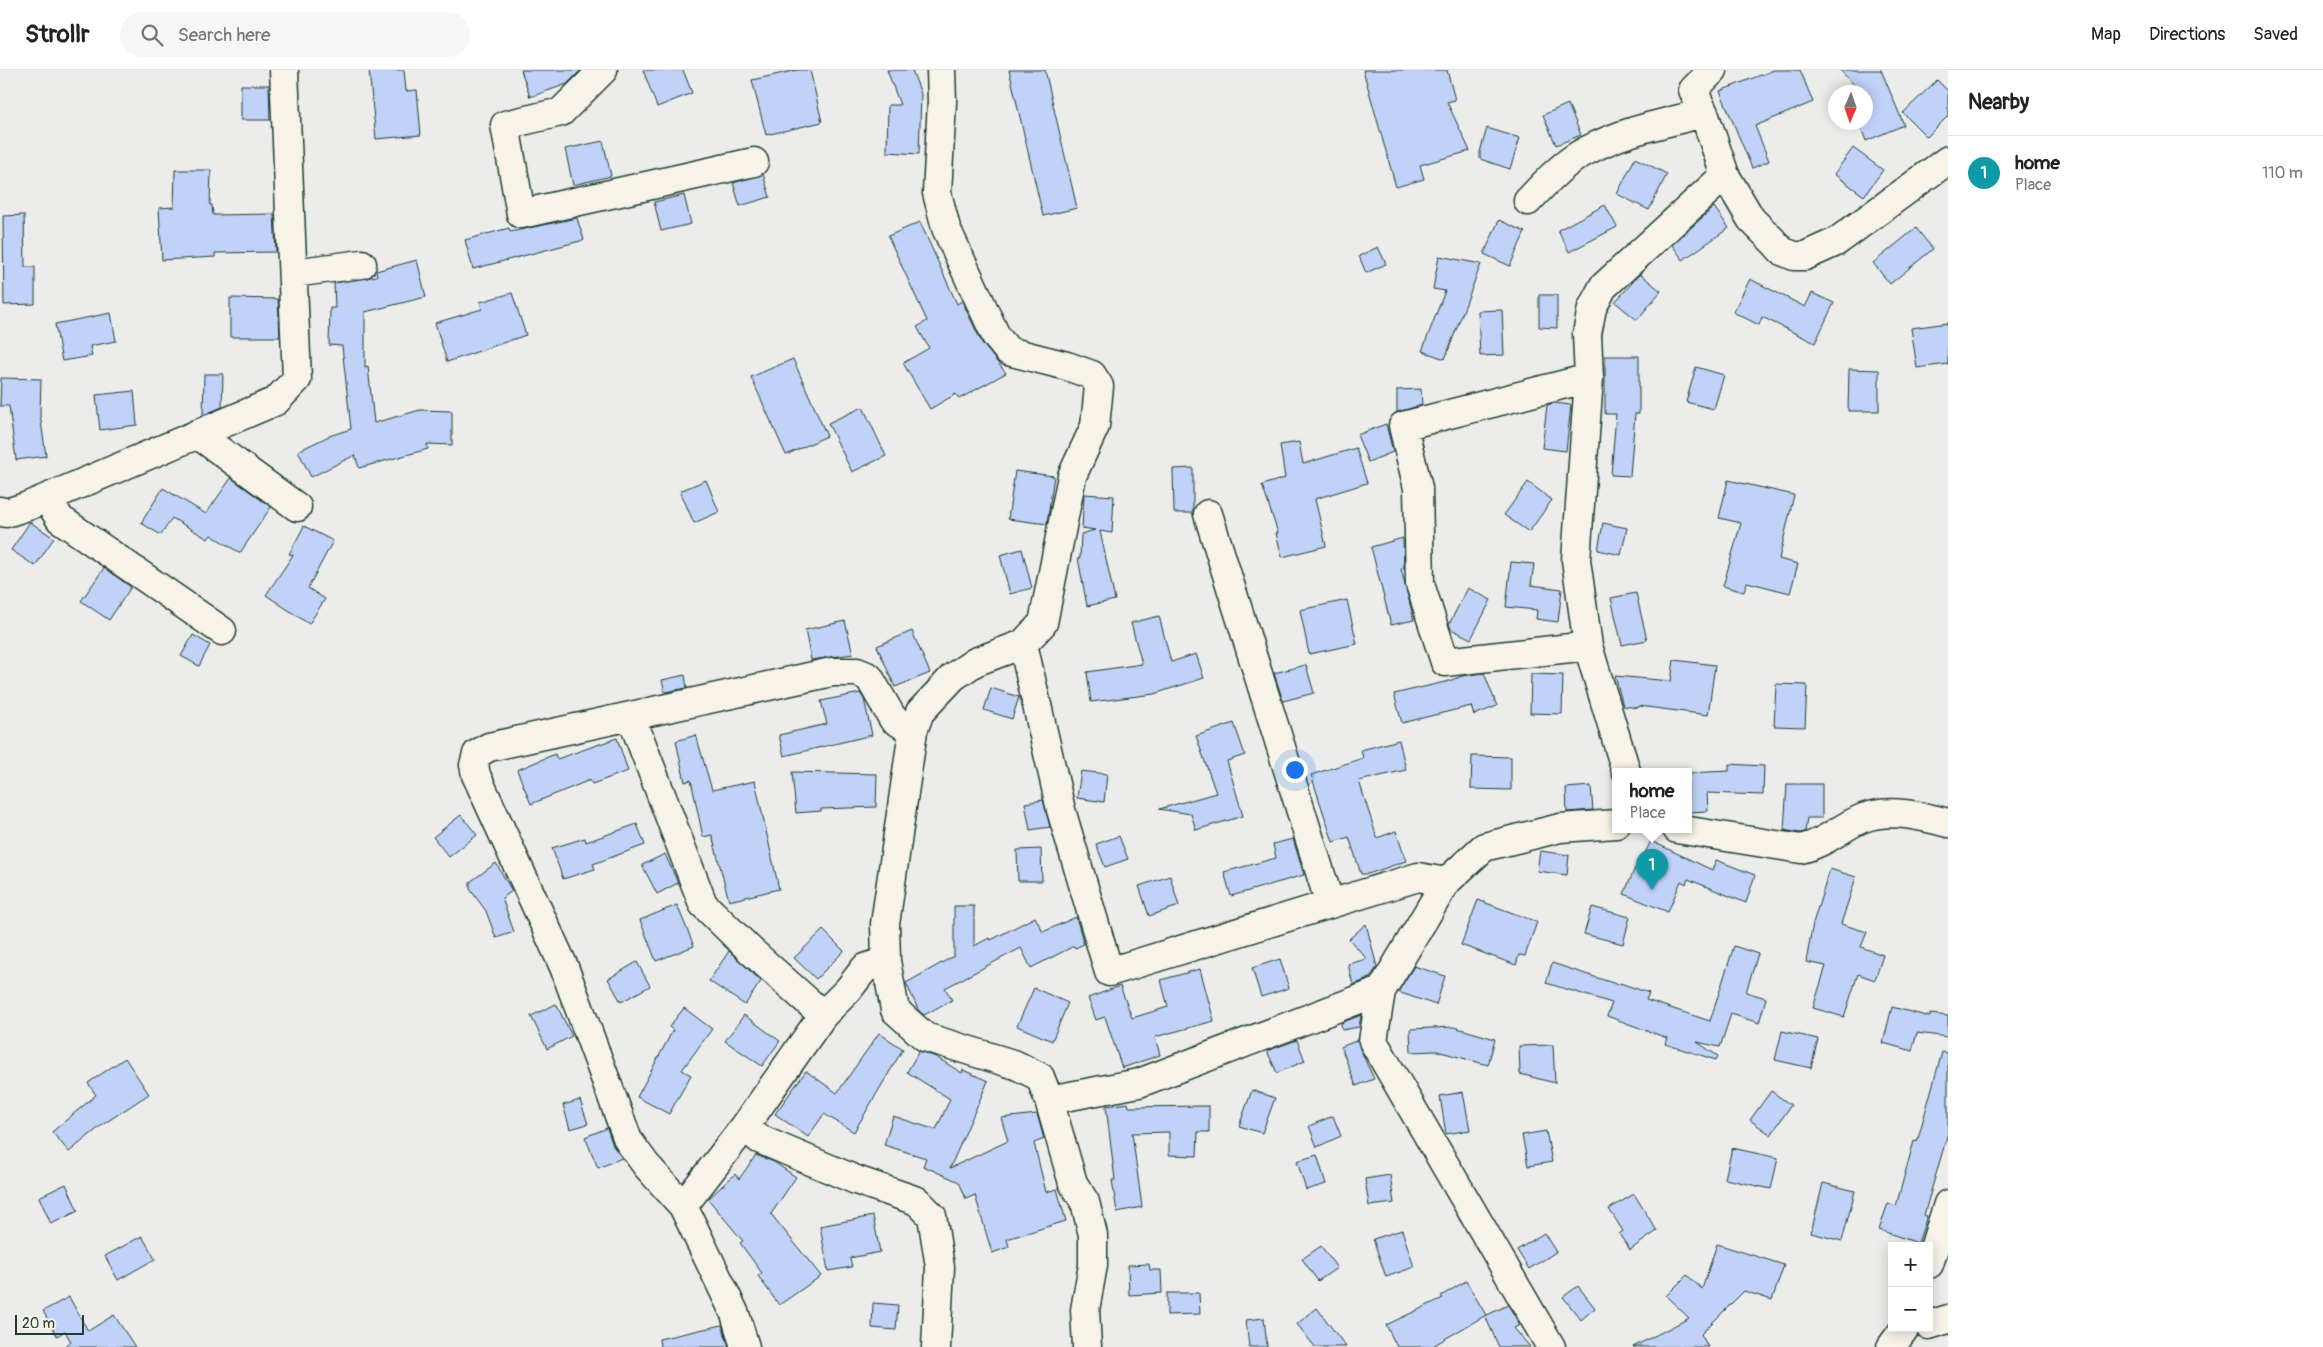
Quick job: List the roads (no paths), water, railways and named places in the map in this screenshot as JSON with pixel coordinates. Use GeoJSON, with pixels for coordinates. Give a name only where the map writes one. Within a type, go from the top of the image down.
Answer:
{"type":"FeatureCollection","features":[{"type":"Feature","properties":{"kind":"street"},"geometry":{"type":"LineString","coordinates":[[0,510],[6,513],[47,498],[276,401],[297,379],[284,70]]}},
{"type":"Feature","properties":{"kind":"street"},"geometry":{"type":"LineString","coordinates":[[603,70],[561,112],[505,125],[521,214],[754,162]]}},
{"type":"Feature","properties":{"kind":"street"},"geometry":{"type":"LineString","coordinates":[[941,70],[942,102],[936,193],[946,228],[996,336],[1008,351],[1067,366],[1092,375],[1099,386],[1095,426],[1072,476],[1043,623],[1024,644],[974,662],[954,677],[920,712],[913,731],[885,924],[886,961],[895,1010],[925,1037],[1016,1064],[1040,1077],[1049,1100],[1074,1183],[1085,1202],[1093,1234],[1093,1265],[1085,1310],[1087,1347]]}},
{"type":"Feature","properties":{"kind":"street"},"geometry":{"type":"LineString","coordinates":[[1528,201],[1555,173],[1585,151],[1613,138],[1642,128],[1695,91],[1714,70]]}},
{"type":"Feature","properties":{"kind":"street"},"geometry":{"type":"LineString","coordinates":[[1695,91],[1725,175],[1751,219],[1772,242],[1788,253],[1805,256],[1836,242],[1948,160]]}},
{"type":"Feature","properties":{"kind":"street"},"geometry":{"type":"LineString","coordinates":[[1625,768],[1588,646],[1576,560],[1589,378],[1587,334],[1592,308],[1603,287],[1725,175]]}},
{"type":"Feature","properties":{"kind":"street"},"geometry":{"type":"LineString","coordinates":[[293,273],[362,264]]}},
{"type":"Feature","properties":{"kind":"street"},"geometry":{"type":"LineString","coordinates":[[1588,646],[1444,662],[1420,584],[1418,488],[1403,426],[1589,378]]}},
{"type":"Feature","properties":{"kind":"street"},"geometry":{"type":"LineString","coordinates":[[197,434],[297,507]]}},
{"type":"Feature","properties":{"kind":"street"},"geometry":{"type":"LineString","coordinates":[[47,498],[60,519],[222,631]]}},
{"type":"Feature","properties":{"kind":"street"},"geometry":{"type":"LineString","coordinates":[[1208,514],[1330,904]]}},
{"type":"Feature","properties":{"kind":"street"},"geometry":{"type":"LineString","coordinates":[[1024,644],[1061,810],[1109,972],[1418,877],[1446,882]]}},
{"type":"Feature","properties":{"kind":"street"},"geometry":{"type":"LineString","coordinates":[[745,1347],[735,1314],[683,1206],[646,1165],[628,1140],[564,967],[476,775],[474,765],[477,754],[489,747],[832,672],[858,672],[869,677],[893,719],[913,731]]}},
{"type":"Feature","properties":{"kind":"street"},"geometry":{"type":"LineString","coordinates":[[631,716],[703,904],[750,950],[823,1015]]}},
{"type":"Feature","properties":{"kind":"street"},"geometry":{"type":"LineString","coordinates":[[1692,831],[1801,849],[1817,845],[1864,818],[1890,814],[1918,815],[1948,823]]}},
{"type":"Feature","properties":{"kind":"street"},"geometry":{"type":"LineString","coordinates":[[1552,1347],[1373,1041],[1381,991],[1446,882],[1484,847],[1560,828],[1612,824]]}},
{"type":"Feature","properties":{"kind":"street"},"geometry":{"type":"LineString","coordinates":[[683,1206],[745,1126],[823,1015],[848,990],[865,968],[886,961]]}},
{"type":"Feature","properties":{"kind":"street"},"geometry":{"type":"LineString","coordinates":[[1049,1100],[1139,1083],[1381,991]]}},
{"type":"Feature","properties":{"kind":"street"},"geometry":{"type":"LineString","coordinates":[[745,1126],[759,1139],[856,1180],[917,1201],[932,1216],[940,1267],[936,1347]]}},
{"type":"Feature","properties":{"kind":"street"},"geometry":{"type":"LineString","coordinates":[[1933,1251],[1948,1204]]}},
{"type":"Feature","properties":{"kind":"street"},"geometry":{"type":"LineString","coordinates":[[1933,1323],[1948,1319]]}},
{"type":"Feature","properties":{"kind":"place","name":"home"},"geometry":{"type":"Point","coordinates":[1652,890]}}]}
